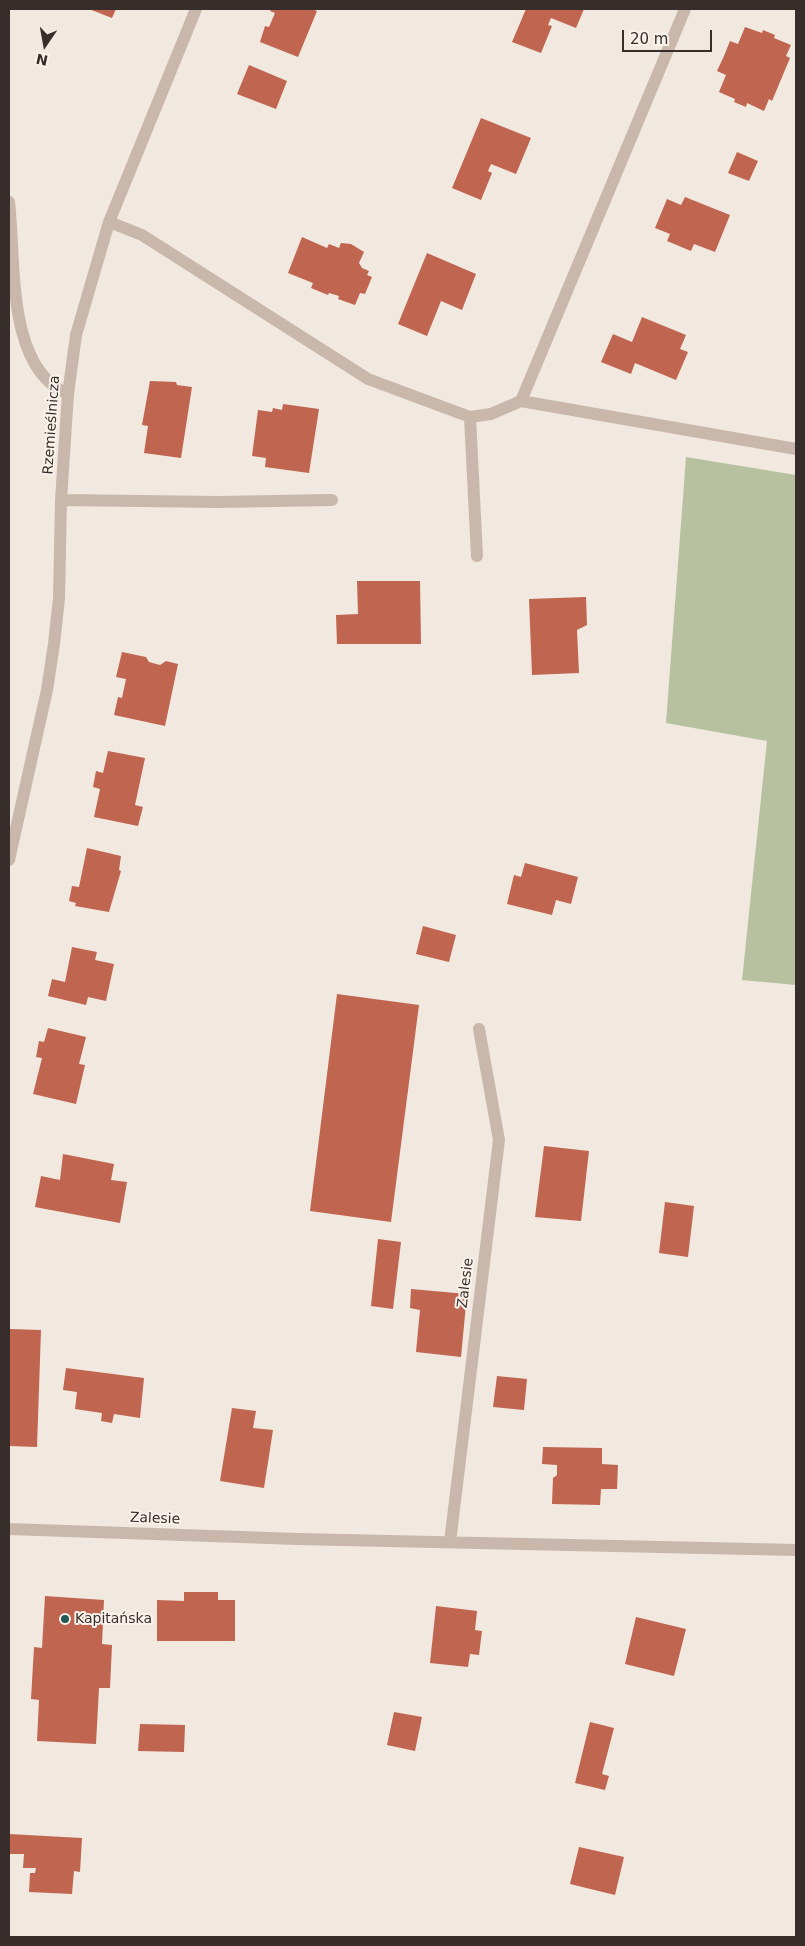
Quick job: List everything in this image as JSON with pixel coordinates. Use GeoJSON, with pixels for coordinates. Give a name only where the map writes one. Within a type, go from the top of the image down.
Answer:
{"type":"FeatureCollection","features":[{"type":"Feature","properties":{"kind":"street","name":"Rzemieślnicza"},"geometry":{"type":"LineString","coordinates":[[9,860],[47,690],[54,644],[59,598],[61,500],[68,394],[76,334],[109,222],[196,9]]}},
{"type":"Feature","properties":{"kind":"street"},"geometry":{"type":"LineString","coordinates":[[521,401],[685,9]]}},
{"type":"Feature","properties":{"kind":"street"},"geometry":{"type":"LineString","coordinates":[[9,203],[17,312],[26,344],[39,369],[56,389],[68,394]]}},
{"type":"Feature","properties":{"kind":"street"},"geometry":{"type":"LineString","coordinates":[[109,222],[142,235],[368,379],[470,417],[490,414],[521,401],[796,450]]}},
{"type":"Feature","properties":{"kind":"street"},"geometry":{"type":"LineString","coordinates":[[470,417],[477,556]]}},
{"type":"Feature","properties":{"kind":"street"},"geometry":{"type":"LineString","coordinates":[[61,500],[218,502],[332,500]]}},
{"type":"Feature","properties":{"kind":"street","name":"Zalesie"},"geometry":{"type":"LineString","coordinates":[[450,1542],[499,1140],[479,1029]]}},
{"type":"Feature","properties":{"kind":"street","name":"Zalesie"},"geometry":{"type":"LineString","coordinates":[[9,1529],[796,1550]]}},
{"type":"Feature","properties":{"kind":"green space"},"geometry":{"type":"Polygon","coordinates":[[[686,457],[796,475],[796,985],[742,980],[767,741],[666,723],[686,457]]]}},
{"type":"Feature","properties":{"kind":"building"},"geometry":{"type":"Polygon","coordinates":[[[89,9],[116,9],[112,18],[89,9]]]}},
{"type":"Feature","properties":{"kind":"building"},"geometry":{"type":"Polygon","coordinates":[[[271,9],[312,9],[317,11],[298,57],[260,42],[265,26],[269,27],[275,13],[270,11],[271,9]]]}},
{"type":"Feature","properties":{"kind":"building"},"geometry":{"type":"Polygon","coordinates":[[[526,9],[584,9],[576,28],[551,18],[548,25],[552,26],[541,53],[512,42],[526,9]]]}},
{"type":"Feature","properties":{"kind":"building"},"geometry":{"type":"Polygon","coordinates":[[[745,27],[762,33],[763,30],[775,35],[774,38],[791,45],[786,56],[790,58],[772,101],[769,99],[764,111],[747,103],[746,107],[734,102],[735,99],[719,92],[726,75],[717,71],[730,41],[738,44],[745,27]]]}},
{"type":"Feature","properties":{"kind":"building"},"geometry":{"type":"Polygon","coordinates":[[[249,65],[287,81],[276,109],[237,94],[249,65]]]}},
{"type":"Feature","properties":{"kind":"building"},"geometry":{"type":"Polygon","coordinates":[[[481,118],[531,138],[516,174],[491,164],[488,171],[492,173],[481,200],[452,188],[481,118]]]}},
{"type":"Feature","properties":{"kind":"building"},"geometry":{"type":"Polygon","coordinates":[[[737,152],[758,161],[749,181],[728,173],[737,152]]]}},
{"type":"Feature","properties":{"kind":"building"},"geometry":{"type":"Polygon","coordinates":[[[685,197],[730,215],[715,252],[694,244],[691,251],[667,241],[670,234],[655,228],[667,199],[681,205],[685,197]]]}},
{"type":"Feature","properties":{"kind":"building"},"geometry":{"type":"Polygon","coordinates":[[[302,237],[327,248],[329,244],[339,248],[341,243],[351,244],[364,252],[359,263],[362,268],[369,271],[367,275],[372,277],[365,294],[360,293],[355,305],[338,299],[339,296],[329,293],[328,295],[311,288],[313,283],[288,273],[302,237]]]}},
{"type":"Feature","properties":{"kind":"building"},"geometry":{"type":"Polygon","coordinates":[[[427,253],[476,274],[462,310],[441,301],[427,336],[398,324],[427,253]]]}},
{"type":"Feature","properties":{"kind":"building"},"geometry":{"type":"Polygon","coordinates":[[[642,317],[686,335],[680,349],[688,352],[676,380],[635,363],[631,374],[601,362],[613,334],[632,342],[642,317]]]}},
{"type":"Feature","properties":{"kind":"building"},"geometry":{"type":"Polygon","coordinates":[[[150,381],[176,382],[177,385],[192,387],[181,458],[144,453],[148,426],[142,425],[150,381]]]}},
{"type":"Feature","properties":{"kind":"building"},"geometry":{"type":"Polygon","coordinates":[[[283,404],[319,409],[309,473],[265,467],[266,458],[252,456],[258,410],[272,412],[273,408],[282,410],[283,404]]]}},
{"type":"Feature","properties":{"kind":"building"},"geometry":{"type":"Polygon","coordinates":[[[357,581],[420,581],[421,644],[337,644],[336,615],[358,614],[357,581]]]}},
{"type":"Feature","properties":{"kind":"building"},"geometry":{"type":"Polygon","coordinates":[[[586,597],[587,625],[577,630],[579,673],[532,675],[529,599],[586,597]]]}},
{"type":"Feature","properties":{"kind":"building"},"geometry":{"type":"Polygon","coordinates":[[[122,652],[146,657],[149,662],[160,665],[166,661],[178,664],[165,726],[114,715],[118,697],[122,698],[126,679],[116,677],[122,652]]]}},
{"type":"Feature","properties":{"kind":"building"},"geometry":{"type":"Polygon","coordinates":[[[108,751],[145,758],[135,805],[143,807],[138,826],[94,817],[100,789],[93,787],[96,771],[103,773],[108,751]]]}},
{"type":"Feature","properties":{"kind":"building"},"geometry":{"type":"Polygon","coordinates":[[[87,848],[121,856],[119,870],[121,871],[109,912],[75,906],[76,903],[69,901],[72,886],[79,887],[87,848]]]}},
{"type":"Feature","properties":{"kind":"building"},"geometry":{"type":"Polygon","coordinates":[[[525,863],[578,877],[571,904],[556,900],[552,915],[507,904],[514,875],[521,877],[525,863]]]}},
{"type":"Feature","properties":{"kind":"building"},"geometry":{"type":"Polygon","coordinates":[[[423,926],[456,935],[449,962],[416,954],[423,926]]]}},
{"type":"Feature","properties":{"kind":"building"},"geometry":{"type":"Polygon","coordinates":[[[72,947],[97,952],[95,960],[114,964],[106,1001],[88,997],[86,1005],[48,996],[52,979],[65,982],[72,947]]]}},
{"type":"Feature","properties":{"kind":"building"},"geometry":{"type":"Polygon","coordinates":[[[337,994],[419,1005],[391,1222],[310,1211],[337,994]]]}},
{"type":"Feature","properties":{"kind":"building"},"geometry":{"type":"Polygon","coordinates":[[[48,1028],[86,1037],[79,1064],[85,1065],[76,1104],[33,1094],[42,1058],[36,1057],[39,1041],[44,1042],[48,1028]]]}},
{"type":"Feature","properties":{"kind":"building"},"geometry":{"type":"Polygon","coordinates":[[[544,1146],[589,1151],[581,1221],[535,1217],[544,1146]]]}},
{"type":"Feature","properties":{"kind":"building"},"geometry":{"type":"Polygon","coordinates":[[[63,1154],[114,1164],[111,1180],[127,1182],[120,1223],[35,1207],[41,1176],[60,1180],[63,1154]]]}},
{"type":"Feature","properties":{"kind":"building"},"geometry":{"type":"Polygon","coordinates":[[[665,1202],[694,1206],[688,1257],[659,1253],[665,1202]]]}},
{"type":"Feature","properties":{"kind":"building"},"geometry":{"type":"Polygon","coordinates":[[[378,1239],[401,1242],[393,1309],[371,1306],[378,1239]]]}},
{"type":"Feature","properties":{"kind":"building"},"geometry":{"type":"Polygon","coordinates":[[[411,1289],[467,1294],[461,1357],[416,1352],[420,1310],[410,1308],[411,1289]]]}},
{"type":"Feature","properties":{"kind":"building"},"geometry":{"type":"Polygon","coordinates":[[[9,1329],[41,1330],[37,1447],[9,1446],[9,1329]]]}},
{"type":"Feature","properties":{"kind":"building"},"geometry":{"type":"Polygon","coordinates":[[[66,1368],[144,1378],[140,1418],[114,1414],[112,1423],[101,1421],[102,1413],[75,1409],[77,1392],[63,1390],[66,1368]]]}},
{"type":"Feature","properties":{"kind":"building"},"geometry":{"type":"Polygon","coordinates":[[[497,1376],[527,1379],[524,1410],[493,1407],[497,1376]]]}},
{"type":"Feature","properties":{"kind":"building"},"geometry":{"type":"Polygon","coordinates":[[[232,1408],[256,1411],[253,1428],[273,1430],[264,1488],[220,1481],[232,1408]]]}},
{"type":"Feature","properties":{"kind":"building"},"geometry":{"type":"Polygon","coordinates":[[[543,1447],[602,1448],[602,1464],[618,1465],[617,1489],[601,1489],[600,1505],[552,1504],[553,1478],[557,1475],[557,1465],[542,1464],[543,1447]]]}},
{"type":"Feature","properties":{"kind":"building"},"geometry":{"type":"Polygon","coordinates":[[[184,1592],[218,1592],[218,1600],[235,1600],[235,1641],[157,1641],[157,1600],[184,1601],[184,1592]]]}},
{"type":"Feature","properties":{"kind":"building"},"geometry":{"type":"Polygon","coordinates":[[[45,1596],[104,1600],[102,1644],[112,1645],[110,1688],[99,1688],[96,1744],[37,1741],[39,1700],[31,1699],[34,1647],[42,1648],[45,1596]]]}},
{"type":"Feature","properties":{"kind":"building"},"geometry":{"type":"Polygon","coordinates":[[[436,1606],[477,1611],[475,1630],[482,1631],[479,1655],[470,1654],[468,1667],[430,1663],[436,1606]]]}},
{"type":"Feature","properties":{"kind":"building"},"geometry":{"type":"Polygon","coordinates":[[[636,1617],[686,1629],[674,1676],[625,1664],[636,1617]]]}},
{"type":"Feature","properties":{"kind":"building"},"geometry":{"type":"Polygon","coordinates":[[[394,1712],[422,1717],[415,1751],[387,1745],[394,1712]]]}},
{"type":"Feature","properties":{"kind":"building"},"geometry":{"type":"Polygon","coordinates":[[[590,1722],[614,1728],[602,1774],[609,1776],[605,1790],[575,1783],[590,1722]]]}},
{"type":"Feature","properties":{"kind":"building"},"geometry":{"type":"Polygon","coordinates":[[[140,1724],[185,1725],[184,1752],[138,1751],[140,1724]]]}},
{"type":"Feature","properties":{"kind":"building"},"geometry":{"type":"Polygon","coordinates":[[[9,1834],[82,1838],[80,1872],[74,1871],[72,1894],[29,1892],[30,1873],[35,1873],[36,1868],[23,1868],[24,1854],[9,1854],[9,1834]]]}},
{"type":"Feature","properties":{"kind":"building"},"geometry":{"type":"Polygon","coordinates":[[[579,1847],[624,1857],[615,1895],[570,1884],[579,1847]]]}},
{"type":"Feature","properties":{"kind":"place","name":"Kapitańska"},"geometry":{"type":"Point","coordinates":[65,1619]}}]}
